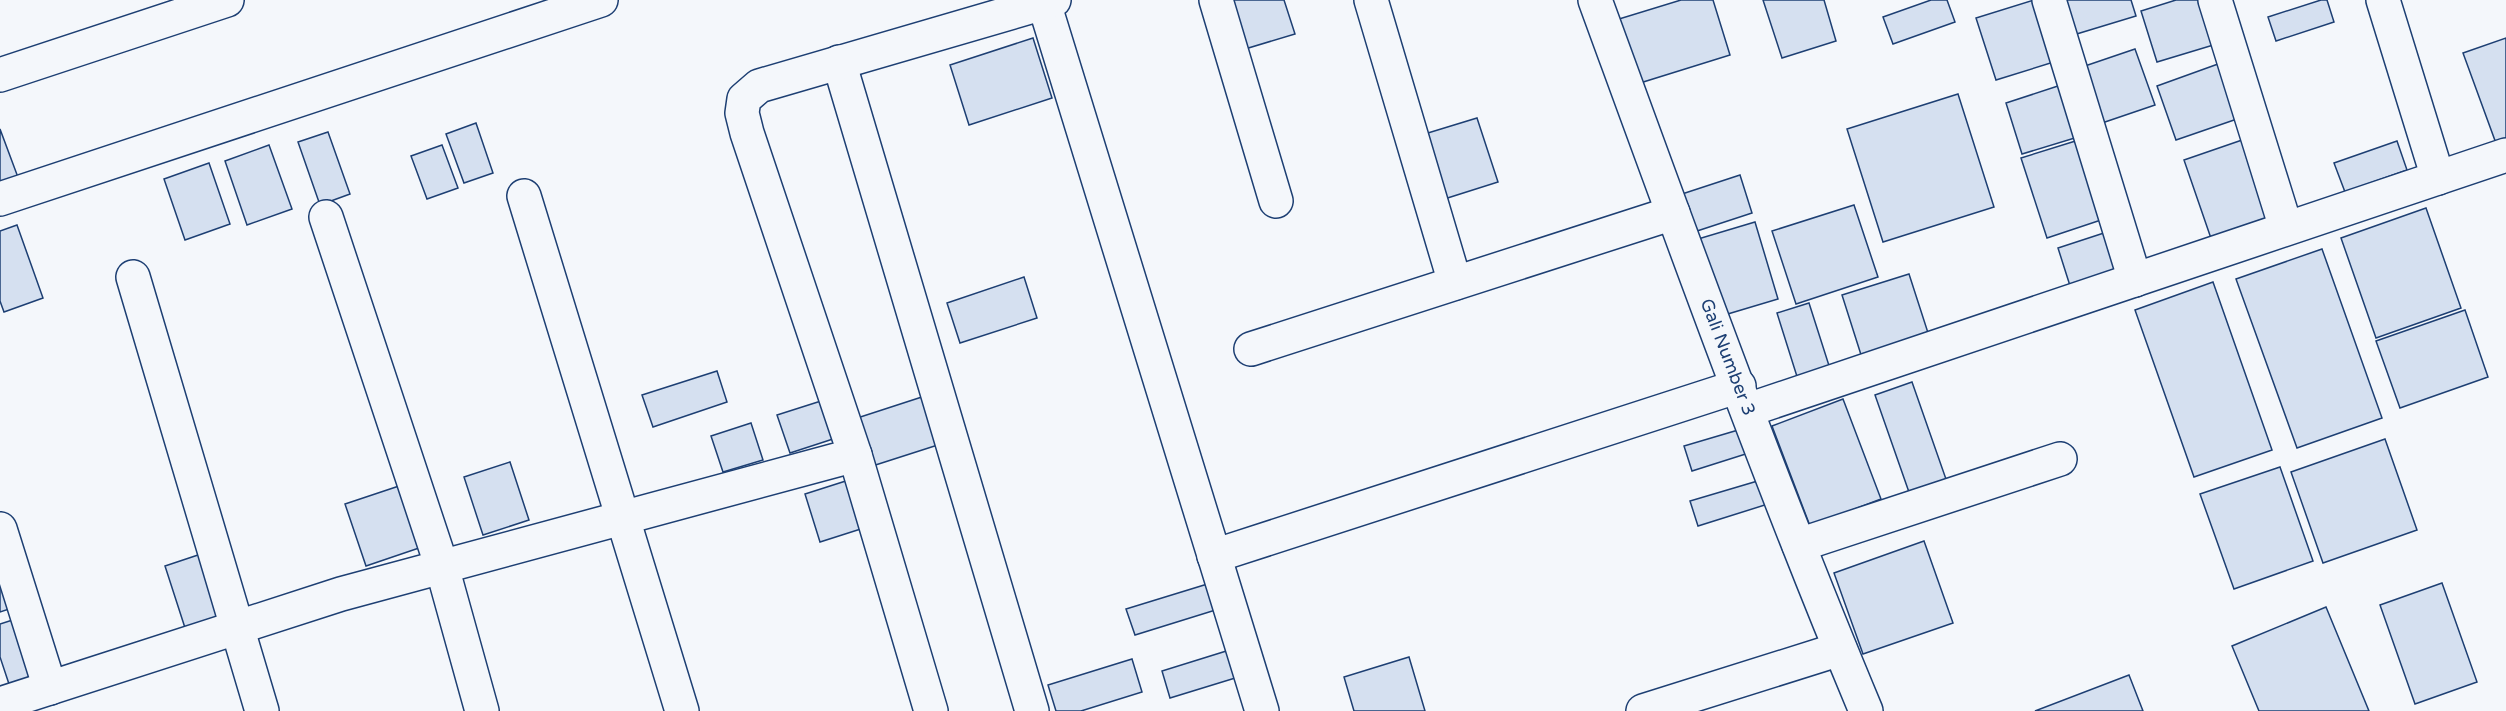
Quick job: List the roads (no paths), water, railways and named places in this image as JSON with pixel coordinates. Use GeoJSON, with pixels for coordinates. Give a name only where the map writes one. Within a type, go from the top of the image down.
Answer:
{"type":"FeatureCollection","features":[{"type":"Feature","properties":{"kind":"street"},"geometry":{"type":"LineString","coordinates":[[0,75],[227,0]]}},
{"type":"Feature","properties":{"kind":"street"},"geometry":{"type":"LineString","coordinates":[[0,199],[601,0]]}},
{"type":"Feature","properties":{"kind":"street"},"geometry":{"type":"LineString","coordinates":[[1216,0],[1276,201]]}},
{"type":"Feature","properties":{"kind":"street"},"geometry":{"type":"LineString","coordinates":[[1371,0],[1455,283]]}},
{"type":"Feature","properties":{"kind":"street","name":"Gali Number 3"},"geometry":{"type":"LineString","coordinates":[[1595,0],[1799,545],[1866,711]]}},
{"type":"Feature","properties":{"kind":"street"},"geometry":{"type":"LineString","coordinates":[[2049,0],[2134,280]]}},
{"type":"Feature","properties":{"kind":"street"},"geometry":{"type":"LineString","coordinates":[[2215,0],[2286,228]]}},
{"type":"Feature","properties":{"kind":"street"},"geometry":{"type":"LineString","coordinates":[[2383,0],[2438,178]]}},
{"type":"Feature","properties":{"kind":"street"},"geometry":{"type":"LineString","coordinates":[[931,711],[855,455],[742,113],[744,99],[759,86],[1049,2],[1262,711]]}},
{"type":"Feature","properties":{"kind":"street"},"geometry":{"type":"LineString","coordinates":[[839,62],[1032,711]]}},
{"type":"Feature","properties":{"kind":"street"},"geometry":{"type":"LineString","coordinates":[[1214,556],[2134,280],[2506,155]]}},
{"type":"Feature","properties":{"kind":"street"},"geometry":{"type":"LineString","coordinates":[[524,196],[682,711]]}},
{"type":"Feature","properties":{"kind":"street"},"geometry":{"type":"LineString","coordinates":[[1251,349],[1673,213]]}},
{"type":"Feature","properties":{"kind":"street"},"geometry":{"type":"LineString","coordinates":[[326,217],[442,567],[482,711]]}},
{"type":"Feature","properties":{"kind":"street"},"geometry":{"type":"LineString","coordinates":[[133,277],[239,627],[262,711]]}},
{"type":"Feature","properties":{"kind":"street"},"geometry":{"type":"LineString","coordinates":[[0,704],[341,594],[855,455]]}},
{"type":"Feature","properties":{"kind":"street"},"geometry":{"type":"LineString","coordinates":[[1799,545],[2060,459]]}},
{"type":"Feature","properties":{"kind":"street"},"geometry":{"type":"LineString","coordinates":[[0,529],[50,688]]}},
{"type":"Feature","properties":{"kind":"street"},"geometry":{"type":"LineString","coordinates":[[1643,711],[1694,704],[1840,649]]}}]}
